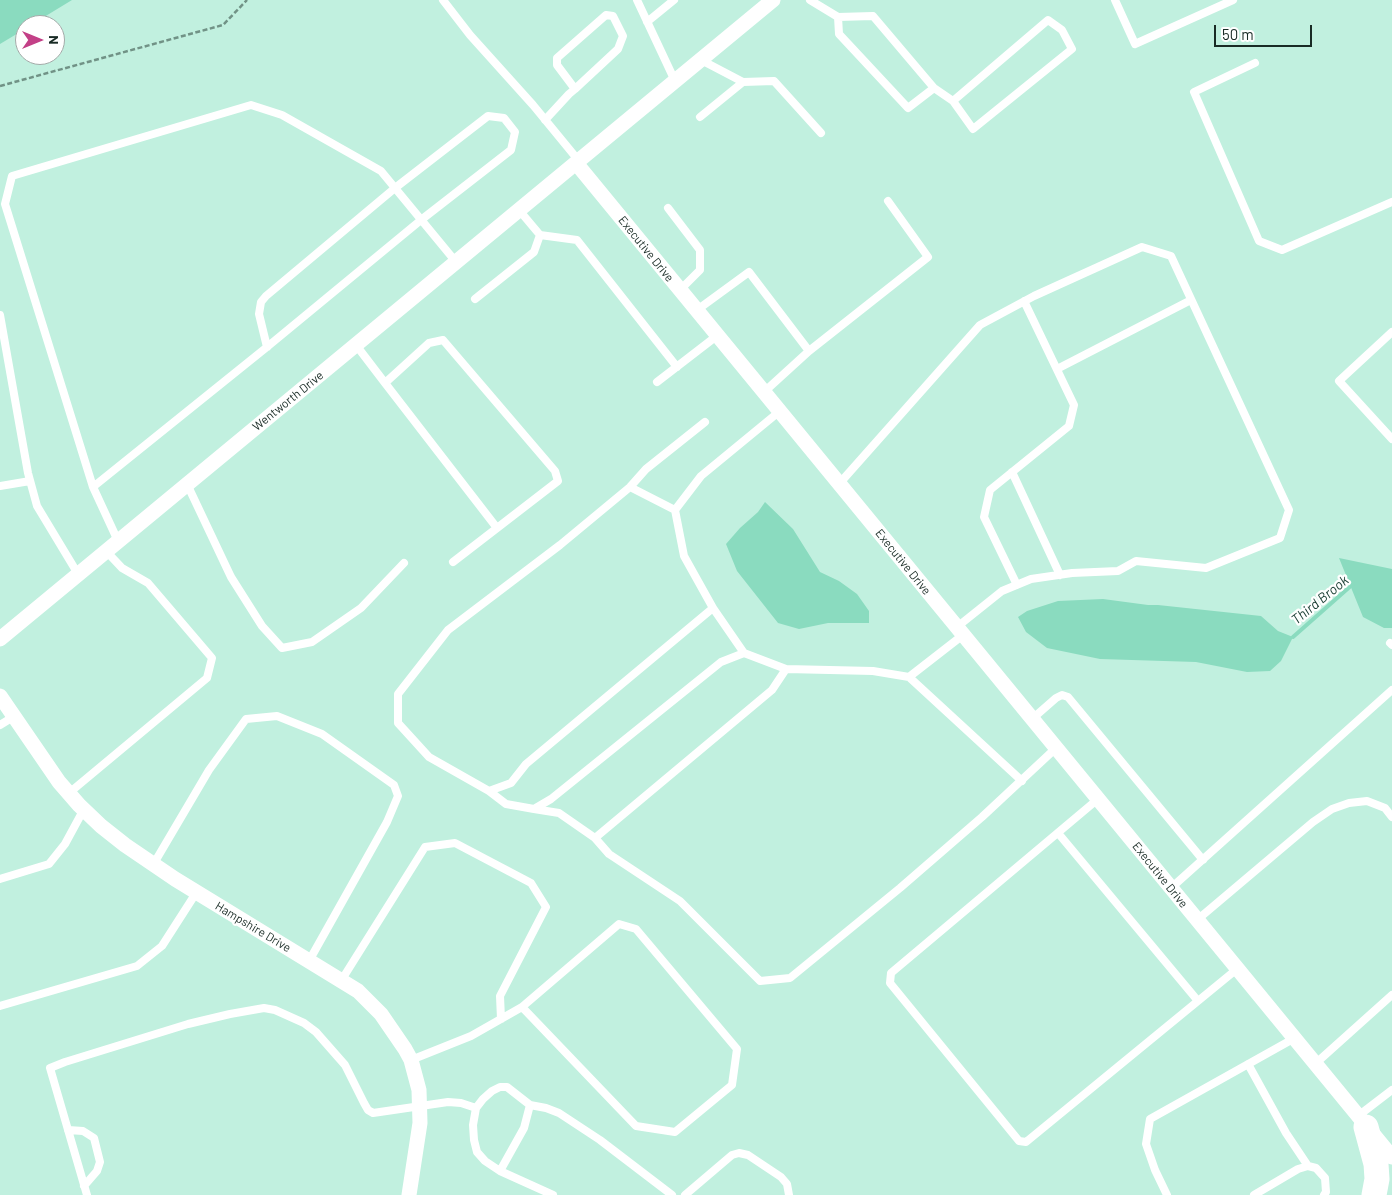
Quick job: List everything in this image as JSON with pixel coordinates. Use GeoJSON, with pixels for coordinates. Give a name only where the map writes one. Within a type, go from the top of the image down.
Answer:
{"type":"FeatureCollection","features":[{"type":"Feature","properties":{"kind":"main road"},"geometry":{"type":"LineString","coordinates":[[1362,1121],[1376,1164],[1377,1179],[1374,1195]]}},
{"type":"Feature","properties":{"kind":"street"},"geometry":{"type":"LineString","coordinates":[[578,162],[772,0]]}},
{"type":"Feature","properties":{"kind":"street","name":"Wentworth Drive"},"geometry":{"type":"LineString","coordinates":[[0,639],[578,162]]}},
{"type":"Feature","properties":{"kind":"street","name":"Executive Drive"},"geometry":{"type":"LineString","coordinates":[[578,162],[680,290],[1293,1039],[1392,1157]]}},
{"type":"Feature","properties":{"kind":"street","name":"Hampshire Drive"},"geometry":{"type":"LineString","coordinates":[[0,696],[13,717],[69,793],[84,809],[125,845],[196,893],[358,991],[381,1014],[394,1031],[411,1060],[419,1090],[419,1131],[409,1195]]}},
{"type":"Feature","properties":{"kind":"lane"},"geometry":{"type":"LineString","coordinates":[[443,0],[470,35],[545,120],[578,162]]}},
{"type":"Feature","properties":{"kind":"lane"},"geometry":{"type":"LineString","coordinates":[[637,0],[675,81]]}},
{"type":"Feature","properties":{"kind":"lane"},"geometry":{"type":"LineString","coordinates":[[647,22],[674,0]]}},
{"type":"Feature","properties":{"kind":"lane"},"geometry":{"type":"LineString","coordinates":[[810,0],[838,17],[873,16],[934,88],[953,102],[973,129],[1072,49],[1062,30],[1048,20],[953,102]]}},
{"type":"Feature","properties":{"kind":"lane"},"geometry":{"type":"LineString","coordinates":[[1114,0],[1135,44],[1233,0]]}},
{"type":"Feature","properties":{"kind":"lane"},"geometry":{"type":"LineString","coordinates":[[545,120],[618,49],[623,36],[612,16],[606,15],[557,58],[557,65],[575,89]]}},
{"type":"Feature","properties":{"kind":"lane"},"geometry":{"type":"LineString","coordinates":[[838,17],[839,34],[908,108],[934,88]]}},
{"type":"Feature","properties":{"kind":"lane"},"geometry":{"type":"LineString","coordinates":[[701,60],[744,82],[774,81],[821,133]]}},
{"type":"Feature","properties":{"kind":"lane"},"geometry":{"type":"LineString","coordinates":[[1255,63],[1194,92],[1259,241],[1282,250],[1392,202]]}},
{"type":"Feature","properties":{"kind":"lane"},"geometry":{"type":"LineString","coordinates":[[700,118],[744,82]]}},
{"type":"Feature","properties":{"kind":"lane"},"geometry":{"type":"LineString","coordinates":[[118,541],[92,488],[5,204],[12,176],[251,105],[282,115],[381,171],[456,262]]}},
{"type":"Feature","properties":{"kind":"lane"},"geometry":{"type":"LineString","coordinates":[[92,488],[268,347],[421,220],[511,150],[515,132],[504,118],[488,116],[395,188],[266,296],[261,302],[260,314],[268,347]]}},
{"type":"Feature","properties":{"kind":"lane"},"geometry":{"type":"LineString","coordinates":[[764,392],[810,351],[928,257],[888,201]]}},
{"type":"Feature","properties":{"kind":"lane"},"geometry":{"type":"LineString","coordinates":[[668,208],[700,250],[700,270],[680,290]]}},
{"type":"Feature","properties":{"kind":"lane"},"geometry":{"type":"LineString","coordinates":[[519,210],[540,235],[577,240],[677,367]]}},
{"type":"Feature","properties":{"kind":"lane"},"geometry":{"type":"LineString","coordinates":[[475,298],[534,252],[540,235]]}},
{"type":"Feature","properties":{"kind":"lane"},"geometry":{"type":"LineString","coordinates":[[839,484],[980,325],[1024,301],[1142,246],[1171,256],[1289,510],[1280,538],[1206,568],[1136,561],[1118,571],[1031,579],[1002,591],[909,677]]}},
{"type":"Feature","properties":{"kind":"lane"},"geometry":{"type":"LineString","coordinates":[[697,310],[749,272],[810,351]]}},
{"type":"Feature","properties":{"kind":"lane"},"geometry":{"type":"LineString","coordinates":[[1057,369],[1191,300]]}},
{"type":"Feature","properties":{"kind":"lane"},"geometry":{"type":"LineString","coordinates":[[1017,585],[984,518],[990,490],[1069,426],[1074,404],[1024,301]]}},
{"type":"Feature","properties":{"kind":"lane"},"geometry":{"type":"LineString","coordinates":[[0,315],[29,477],[37,506],[78,574]]}},
{"type":"Feature","properties":{"kind":"lane"},"geometry":{"type":"LineString","coordinates":[[1392,332],[1339,381],[1392,439]]}},
{"type":"Feature","properties":{"kind":"lane"},"geometry":{"type":"LineString","coordinates":[[657,382],[718,335]]}},
{"type":"Feature","properties":{"kind":"lane"},"geometry":{"type":"LineString","coordinates":[[385,384],[429,343],[443,340],[555,471],[558,481],[453,562]]}},
{"type":"Feature","properties":{"kind":"lane"},"geometry":{"type":"LineString","coordinates":[[356,345],[497,528]]}},
{"type":"Feature","properties":{"kind":"lane"},"geometry":{"type":"LineString","coordinates":[[780,411],[701,476],[675,510],[684,556],[713,608],[744,653],[786,669],[873,671],[909,677],[1022,781]]}},
{"type":"Feature","properties":{"kind":"lane"},"geometry":{"type":"LineString","coordinates":[[705,422],[646,470],[630,487],[560,545],[448,630],[398,694],[398,723],[429,758],[489,792],[506,804],[559,814],[594,838],[609,854],[680,901],[760,981],[790,978],[900,888],[1022,781],[1056,748]]}},
{"type":"Feature","properties":{"kind":"lane"},"geometry":{"type":"LineString","coordinates":[[1012,472],[1060,575]]}},
{"type":"Feature","properties":{"kind":"lane"},"geometry":{"type":"LineString","coordinates":[[0,486],[29,477]]}},
{"type":"Feature","properties":{"kind":"lane"},"geometry":{"type":"LineString","coordinates":[[187,484],[231,577],[262,626],[282,648],[312,642],[361,608],[404,563]]}},
{"type":"Feature","properties":{"kind":"lane"},"geometry":{"type":"LineString","coordinates":[[630,487],[675,510]]}},
{"type":"Feature","properties":{"kind":"lane"},"geometry":{"type":"LineString","coordinates":[[69,793],[207,678],[212,658],[148,583],[122,568],[106,551]]}},
{"type":"Feature","properties":{"kind":"lane"},"geometry":{"type":"LineString","coordinates":[[489,792],[511,783],[526,764],[713,608]]}},
{"type":"Feature","properties":{"kind":"lane"},"geometry":{"type":"LineString","coordinates":[[534,809],[551,799],[721,662],[744,653]]}},
{"type":"Feature","properties":{"kind":"lane"},"geometry":{"type":"LineString","coordinates":[[594,838],[772,690],[786,669]]}},
{"type":"Feature","properties":{"kind":"lane"},"geometry":{"type":"LineString","coordinates":[[1171,888],[1392,690]]}},
{"type":"Feature","properties":{"kind":"lane"},"geometry":{"type":"LineString","coordinates":[[1032,719],[1056,698],[1062,695],[1068,697],[1203,860]]}},
{"type":"Feature","properties":{"kind":"lane"},"geometry":{"type":"LineString","coordinates":[[153,865],[209,770],[246,720],[276,716],[322,734],[394,785],[398,796],[387,822],[309,961]]}},
{"type":"Feature","properties":{"kind":"lane"},"geometry":{"type":"LineString","coordinates":[[0,725],[13,717]]}},
{"type":"Feature","properties":{"kind":"lane"},"geometry":{"type":"LineString","coordinates":[[1098,799],[891,973],[890,983],[1019,1141],[1026,1142],[1237,969]]}},
{"type":"Feature","properties":{"kind":"lane"},"geometry":{"type":"LineString","coordinates":[[1197,920],[1312,822],[1332,809],[1349,803],[1367,801],[1385,808],[1392,817]]}},
{"type":"Feature","properties":{"kind":"lane"},"geometry":{"type":"LineString","coordinates":[[0,879],[49,864],[65,844],[84,809]]}},
{"type":"Feature","properties":{"kind":"lane"},"geometry":{"type":"LineString","coordinates":[[1058,833],[1198,1002]]}},
{"type":"Feature","properties":{"kind":"lane"},"geometry":{"type":"LineString","coordinates":[[342,981],[426,847],[455,843],[531,883],[546,907],[500,996],[502,1019]]}},
{"type":"Feature","properties":{"kind":"lane"},"geometry":{"type":"LineString","coordinates":[[0,1006],[137,966],[162,946],[196,893]]}},
{"type":"Feature","properties":{"kind":"lane"},"geometry":{"type":"LineString","coordinates":[[411,1060],[471,1036],[522,1007],[619,924],[636,928],[737,1049],[732,1085],[675,1132],[636,1126],[522,1007]]}},
{"type":"Feature","properties":{"kind":"lane"},"geometry":{"type":"LineString","coordinates":[[1315,1064],[1392,995]]}},
{"type":"Feature","properties":{"kind":"lane"},"geometry":{"type":"LineString","coordinates":[[86,1195],[50,1068],[188,1024],[230,1014],[264,1008],[287,1014],[304,1023],[316,1032],[345,1065],[368,1110],[373,1112],[448,1102],[461,1103],[476,1108]]}},
{"type":"Feature","properties":{"kind":"lane"},"geometry":{"type":"LineString","coordinates":[[1168,1195],[1154,1170],[1146,1144],[1150,1119],[1293,1039]]}},
{"type":"Feature","properties":{"kind":"lane"},"geometry":{"type":"LineString","coordinates":[[1248,1064],[1286,1133],[1308,1166]]}},
{"type":"Feature","properties":{"kind":"lane"},"geometry":{"type":"LineString","coordinates":[[553,1195],[500,1171],[485,1161],[477,1152],[473,1125],[476,1108],[483,1099],[500,1087],[507,1087],[530,1105],[546,1108],[559,1114],[600,1140],[672,1195]]}},
{"type":"Feature","properties":{"kind":"lane"},"geometry":{"type":"LineString","coordinates":[[1362,1121],[1392,1090]]}},
{"type":"Feature","properties":{"kind":"lane"},"geometry":{"type":"LineString","coordinates":[[500,1171],[524,1128],[530,1105]]}},
{"type":"Feature","properties":{"kind":"lane"},"geometry":{"type":"LineString","coordinates":[[68,1130],[83,1131],[94,1138],[100,1162],[97,1171],[84,1186]]}},
{"type":"Feature","properties":{"kind":"lane"},"geometry":{"type":"LineString","coordinates":[[685,1195],[732,1155],[739,1153],[748,1155],[781,1178],[787,1184],[789,1195]]}},
{"type":"Feature","properties":{"kind":"lane"},"geometry":{"type":"LineString","coordinates":[[1254,1195],[1298,1169],[1308,1166],[1316,1168],[1325,1178],[1326,1192],[1324,1195]]}},
{"type":"Feature","properties":{"kind":"path"},"geometry":{"type":"LineString","coordinates":[[0,86],[223,25],[247,0]]}},
{"type":"Feature","properties":{"kind":"shaded area"},"geometry":{"type":"Polygon","coordinates":[[[0,0],[72,0],[47,15],[15,15],[15,35],[0,44],[0,0]]]}},
{"type":"Feature","properties":{"kind":"shaded area"},"geometry":{"type":"Polygon","coordinates":[[[765,502],[793,529],[820,572],[839,581],[857,594],[869,611],[869,623],[828,623],[799,629],[778,623],[737,571],[726,544],[758,512],[765,502]]]}},
{"type":"Feature","properties":{"kind":"shaded area"},"geometry":{"type":"Polygon","coordinates":[[[1339,558],[1392,569],[1392,628],[1384,628],[1363,617],[1339,558]]]}},
{"type":"Feature","properties":{"kind":"shaded area"},"geometry":{"type":"Polygon","coordinates":[[[1103,599],[1261,616],[1278,631],[1293,637],[1281,661],[1270,671],[1247,672],[1196,662],[1100,659],[1047,648],[1026,632],[1018,617],[1027,611],[1058,601],[1103,599]]]}},
{"type":"Feature","properties":{"kind":"waterway","name":"Third Brook"},"geometry":{"type":"LineString","coordinates":[[1293,637],[1353,584]]}}]}
